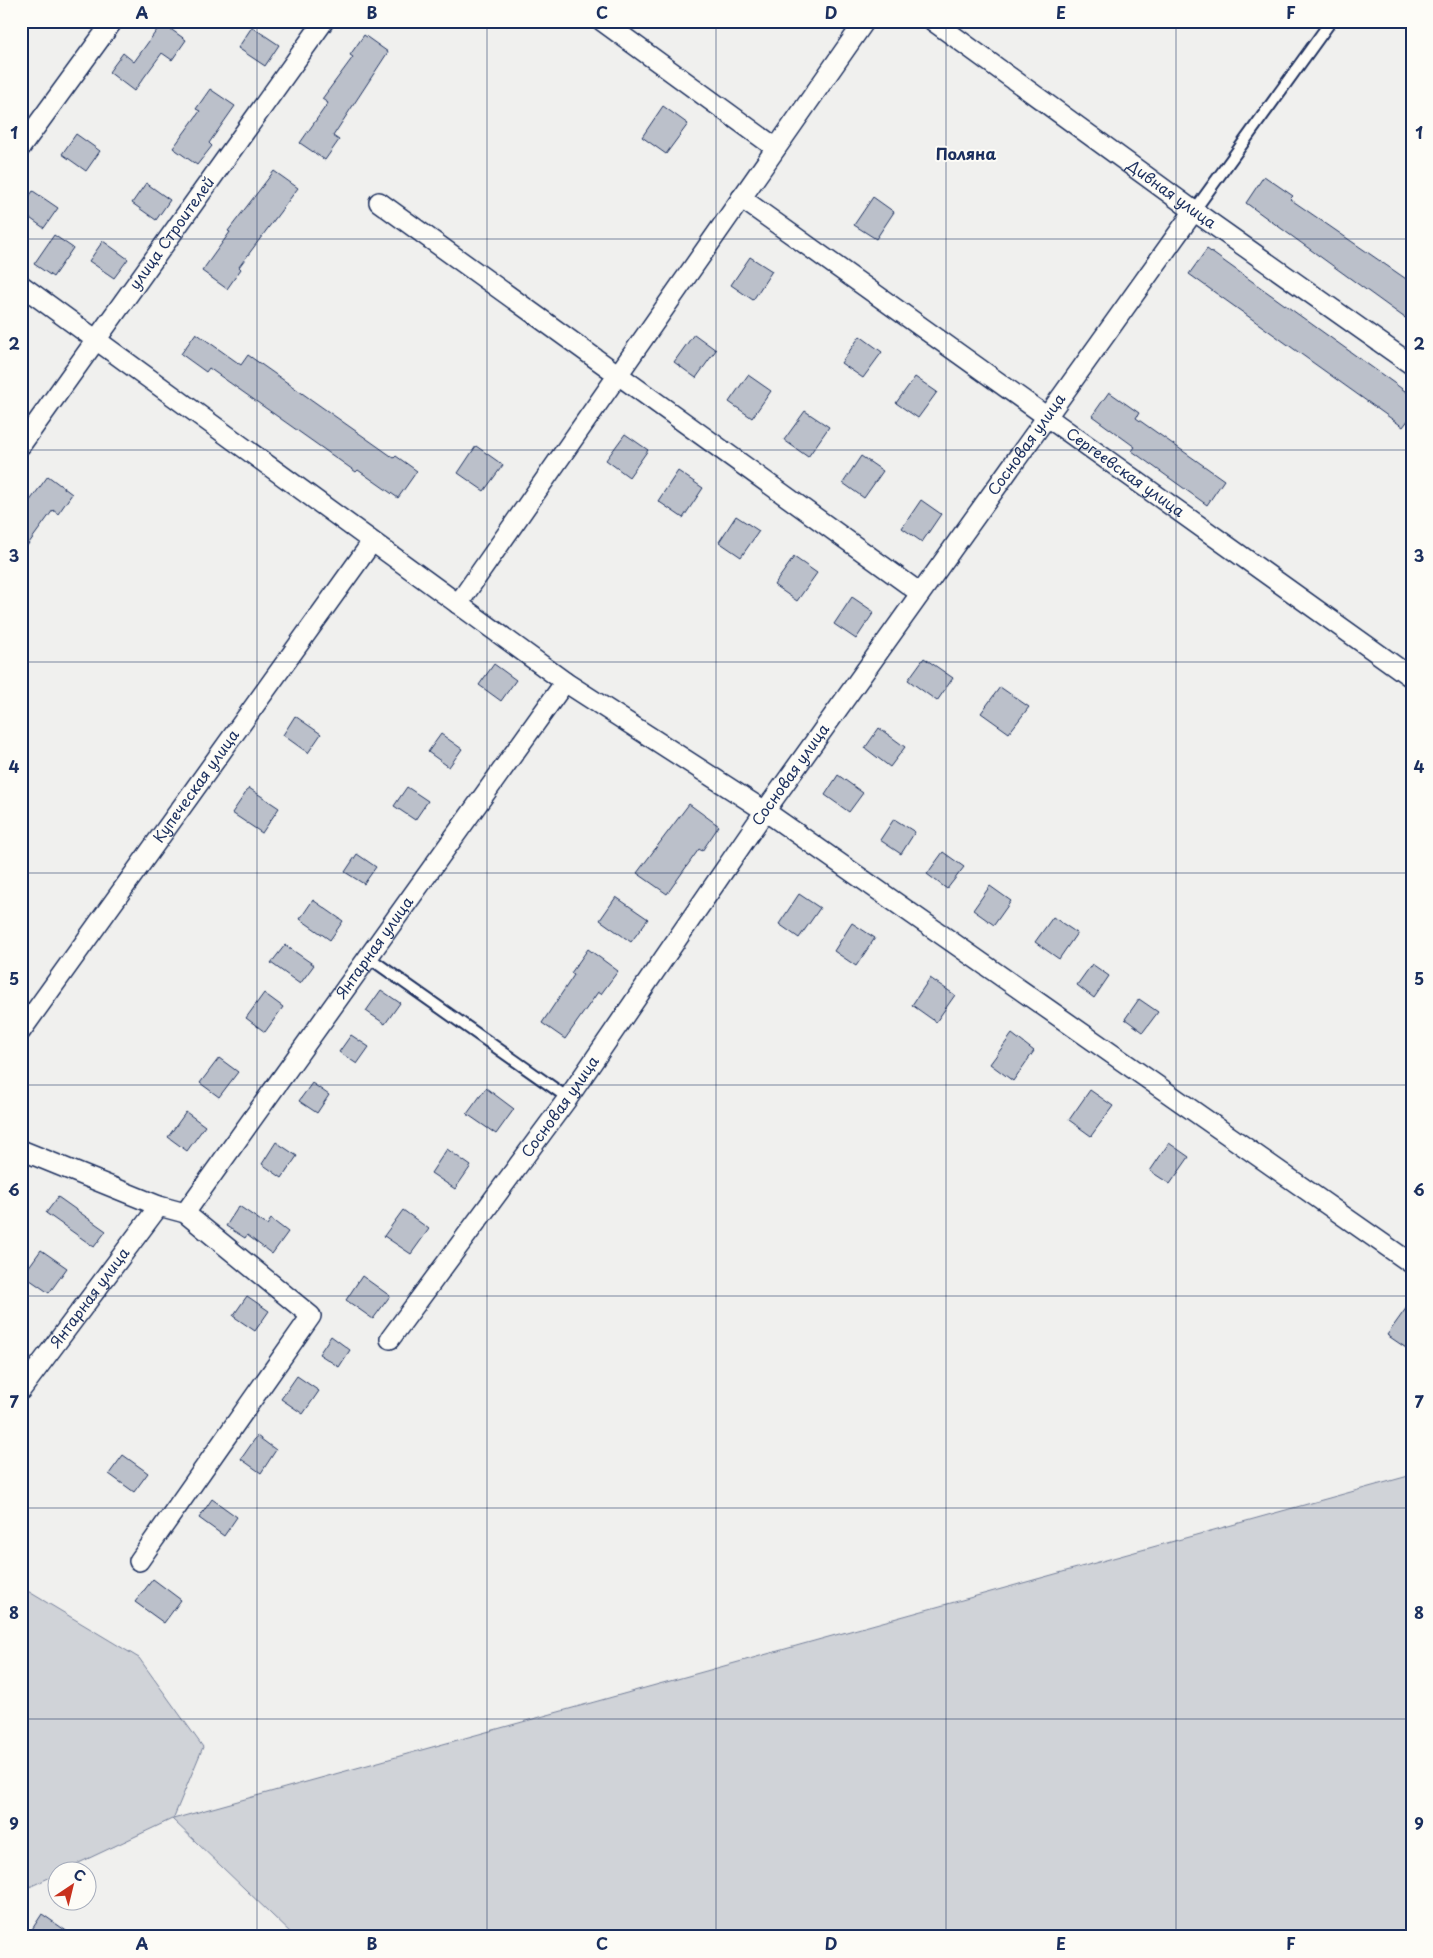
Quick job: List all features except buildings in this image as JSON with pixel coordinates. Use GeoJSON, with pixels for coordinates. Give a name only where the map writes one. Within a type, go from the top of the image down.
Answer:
{"type":"FeatureCollection","features":[{"type":"Feature","properties":{"kind":"street"},"geometry":{"type":"LineString","coordinates":[[21,147],[113,21]]}},
{"type":"Feature","properties":{"kind":"street","name":"улица Строителей"},"geometry":{"type":"LineString","coordinates":[[21,445],[324,21]]}},
{"type":"Feature","properties":{"kind":"street"},"geometry":{"type":"LineString","coordinates":[[602,21],[776,148]]}},
{"type":"Feature","properties":{"kind":"street"},"geometry":{"type":"LineString","coordinates":[[458,604],[865,21]]}},
{"type":"Feature","properties":{"kind":"street","name":"Дивная улица"},"geometry":{"type":"LineString","coordinates":[[933,21],[1194,211],[1412,364]]}},
{"type":"Feature","properties":{"kind":"street","name":"Сергеевская улица"},"geometry":{"type":"LineString","coordinates":[[741,198],[1412,678]]}},
{"type":"Feature","properties":{"kind":"street"},"geometry":{"type":"LineString","coordinates":[[378,202],[920,593]]}},
{"type":"Feature","properties":{"kind":"street","name":"Сосновая улица"},"geometry":{"type":"LineString","coordinates":[[390,1339],[568,1098],[765,811],[1194,211]]}},
{"type":"Feature","properties":{"kind":"street"},"geometry":{"type":"LineString","coordinates":[[21,285],[565,682],[765,811],[1412,1264]]}},
{"type":"Feature","properties":{"kind":"street","name":"Купеческая улица"},"geometry":{"type":"LineString","coordinates":[[21,1031],[372,542]]}},
{"type":"Feature","properties":{"kind":"street","name":"Янтарная улица"},"geometry":{"type":"LineString","coordinates":[[185,1213],[565,682]]}},
{"type":"Feature","properties":{"kind":"street"},"geometry":{"type":"LineString","coordinates":[[21,1150],[159,1206],[185,1213],[312,1316],[139,1561]]}},
{"type":"Feature","properties":{"kind":"street","name":"Янтарная улица"},"geometry":{"type":"LineString","coordinates":[[21,1390],[159,1206]]}},
{"type":"Feature","properties":{"kind":"lane"},"geometry":{"type":"LineString","coordinates":[[1194,211],[1331,21]]}},
{"type":"Feature","properties":{"kind":"lane"},"geometry":{"type":"LineString","coordinates":[[368,958],[568,1098]]}},
{"type":"Feature","properties":{"kind":"shaded area"},"geometry":{"type":"Polygon","coordinates":[[[1412,1475],[1412,1937],[295,1937],[172,1819],[85,1860],[48,1860],[48,1878],[21,1891],[21,1587],[139,1658],[203,1747],[173,1819],[1412,1475]]]}},
{"type":"Feature","properties":{"kind":"district","name":"Поляна"},"geometry":{"type":"Point","coordinates":[966,154]}}]}
